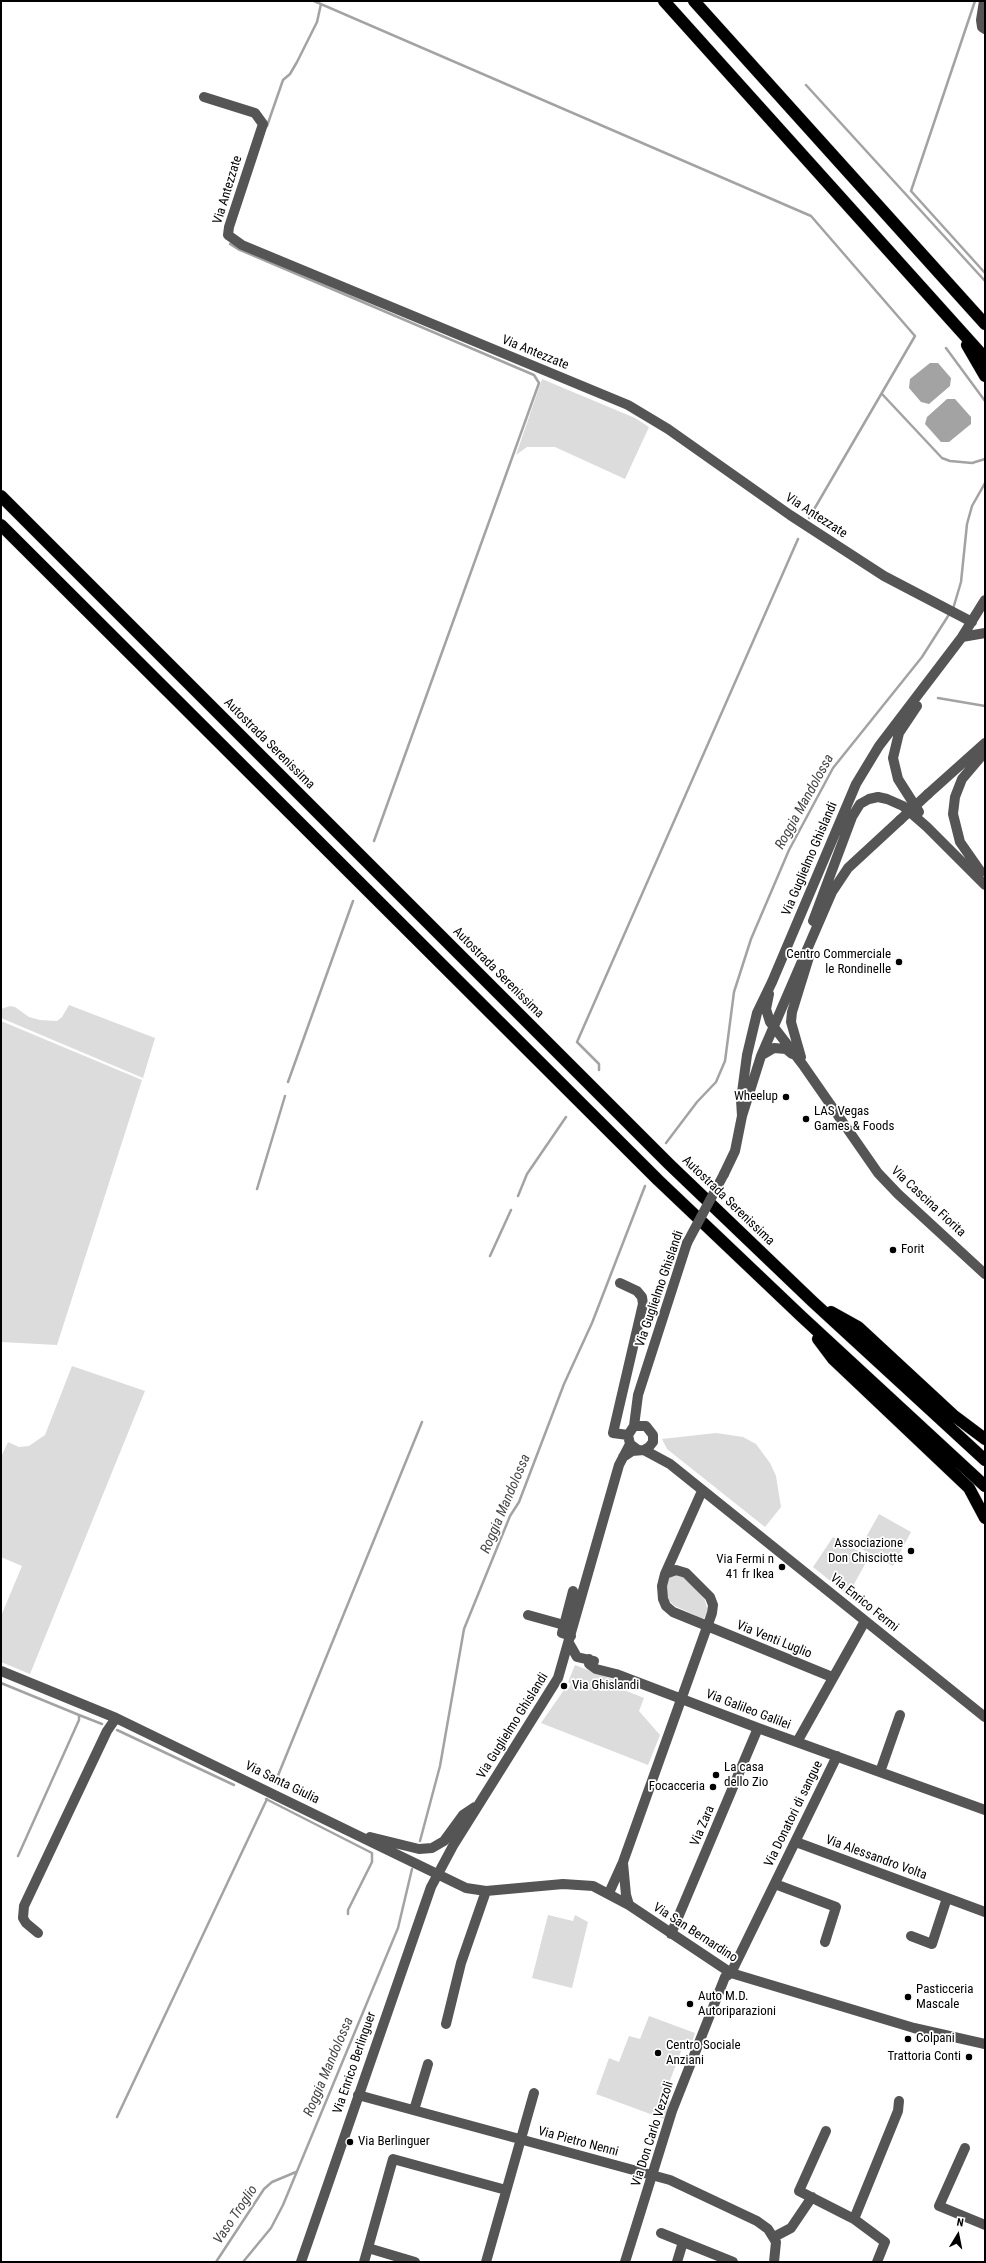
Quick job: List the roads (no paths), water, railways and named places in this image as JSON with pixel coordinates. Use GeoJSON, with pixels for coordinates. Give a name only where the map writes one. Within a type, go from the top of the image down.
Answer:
{"type":"FeatureCollection","features":[{"type":"Feature","properties":{"kind":"highway"},"geometry":{"type":"LineString","coordinates":[[664,1],[985,358]]}},
{"type":"Feature","properties":{"kind":"highway"},"geometry":{"type":"LineString","coordinates":[[694,1],[984,322]]}},
{"type":"Feature","properties":{"kind":"highway"},"geometry":{"type":"LineString","coordinates":[[954,323],[985,376]]}},
{"type":"Feature","properties":{"kind":"highway","name":"Autostrada Serenissima"},"geometry":{"type":"LineString","coordinates":[[1,496],[658,1153],[812,1301],[985,1460]]}},
{"type":"Feature","properties":{"kind":"highway"},"geometry":{"type":"LineString","coordinates":[[1,525],[635,1158],[801,1316],[985,1486]]}},
{"type":"Feature","properties":{"kind":"highway"},"geometry":{"type":"LineString","coordinates":[[812,1301],[858,1327],[953,1415],[985,1439]]}},
{"type":"Feature","properties":{"kind":"highway"},"geometry":{"type":"LineString","coordinates":[[801,1316],[833,1359],[969,1488],[985,1518]]}},
{"type":"Feature","properties":{"kind":"street"},"geometry":{"type":"LineString","coordinates":[[984,1],[981,20],[982,27],[985,29]]}},
{"type":"Feature","properties":{"kind":"street","name":"Via Antezzate"},"geometry":{"type":"LineString","coordinates":[[204,97],[255,113],[263,124],[229,226],[228,235],[242,245],[628,405],[668,429],[790,515],[884,576],[972,622]]}},
{"type":"Feature","properties":{"kind":"street","name":"Via Guglielmo Ghislandi"},"geometry":{"type":"LineString","coordinates":[[742,1116],[742,1100],[752,1033],[762,1000],[772,982],[856,784],[879,746],[962,637],[985,600]]}},
{"type":"Feature","properties":{"kind":"street"},"geometry":{"type":"LineString","coordinates":[[962,637],[985,633]]}},
{"type":"Feature","properties":{"kind":"street"},"geometry":{"type":"LineString","coordinates":[[936,670],[899,733],[892,758],[895,772],[905,792],[946,845]]}},
{"type":"Feature","properties":{"kind":"street","name":"Via Guglielmo Ghislandi"},"geometry":{"type":"LineString","coordinates":[[635,1445],[634,1426],[636,1408],[642,1383],[687,1243],[735,1151],[742,1116],[761,1056],[775,1028],[780,1011],[832,892],[848,868],[985,743]]}},
{"type":"Feature","properties":{"kind":"street"},"geometry":{"type":"LineString","coordinates":[[985,752],[962,779],[955,797],[953,814],[960,842],[973,862],[985,876]]}},
{"type":"Feature","properties":{"kind":"street"},"geometry":{"type":"LineString","coordinates":[[804,955],[807,940],[839,849],[852,817],[860,804],[869,799],[878,797],[896,802],[916,817],[985,885]]}},
{"type":"Feature","properties":{"kind":"street"},"geometry":{"type":"LineString","coordinates":[[803,1065],[794,1035],[792,1012],[826,906]]}},
{"type":"Feature","properties":{"kind":"street"},"geometry":{"type":"LineString","coordinates":[[772,982],[766,1008],[770,1022],[803,1065]]}},
{"type":"Feature","properties":{"kind":"street"},"geometry":{"type":"LineString","coordinates":[[766,1008],[773,1012],[780,1011]]}},
{"type":"Feature","properties":{"kind":"street"},"geometry":{"type":"LineString","coordinates":[[761,1056],[769,1049],[778,1048],[791,1053],[803,1065]]}},
{"type":"Feature","properties":{"kind":"street","name":"Via Cascina Fiorita"},"geometry":{"type":"LineString","coordinates":[[803,1065],[878,1173],[898,1194],[985,1274]]}},
{"type":"Feature","properties":{"kind":"street","name":"Via Guglielmo Ghislandi"},"geometry":{"type":"LineString","coordinates":[[620,1283],[637,1291],[642,1297],[643,1304],[612,1432],[635,1445]]}},
{"type":"Feature","properties":{"kind":"street","name":"Via Guglielmo Ghislandi"},"geometry":{"type":"LineString","coordinates":[[437,1873],[550,1694],[558,1678],[619,1465],[623,1457],[635,1445],[653,1442],[653,1435],[646,1426],[642,1408],[642,1383]]}},
{"type":"Feature","properties":{"kind":"street"},"geometry":{"type":"LineString","coordinates":[[634,1426],[646,1426]]}},
{"type":"Feature","properties":{"kind":"street","name":"Via Enrico Fermi"},"geometry":{"type":"LineString","coordinates":[[653,1442],[670,1464]]}},
{"type":"Feature","properties":{"kind":"street","name":"Via Enrico Fermi"},"geometry":{"type":"LineString","coordinates":[[635,1445],[670,1464],[985,1718]]}},
{"type":"Feature","properties":{"kind":"street"},"geometry":{"type":"LineString","coordinates":[[665,1574],[702,1491]]}},
{"type":"Feature","properties":{"kind":"street"},"geometry":{"type":"LineString","coordinates":[[609,1893],[623,1862],[682,1698],[713,1605],[710,1597],[682,1571],[677,1563],[675,1550]]}},
{"type":"Feature","properties":{"kind":"street"},"geometry":{"type":"LineString","coordinates":[[665,1574],[676,1570],[682,1571]]}},
{"type":"Feature","properties":{"kind":"street","name":"Via Venti Luglio"},"geometry":{"type":"LineString","coordinates":[[665,1574],[662,1586],[663,1599],[666,1606],[673,1612],[832,1677]]}},
{"type":"Feature","properties":{"kind":"street"},"geometry":{"type":"LineString","coordinates":[[570,1639],[562,1633],[573,1591]]}},
{"type":"Feature","properties":{"kind":"street"},"geometry":{"type":"LineString","coordinates":[[528,1615],[564,1625]]}},
{"type":"Feature","properties":{"kind":"street"},"geometry":{"type":"LineString","coordinates":[[797,1742],[832,1677],[865,1621]]}},
{"type":"Feature","properties":{"kind":"street","name":"Via Galileo Galilei"},"geometry":{"type":"LineString","coordinates":[[570,1639],[577,1657],[589,1659],[589,1663],[592,1666],[985,1810]]}},
{"type":"Feature","properties":{"kind":"street","name":"Via Santa Giulia"},"geometry":{"type":"LineString","coordinates":[[1,1671],[116,1718],[437,1873]]}},
{"type":"Feature","properties":{"kind":"street"},"geometry":{"type":"LineString","coordinates":[[880,1772],[900,1715]]}},
{"type":"Feature","properties":{"kind":"street"},"geometry":{"type":"LineString","coordinates":[[38,1933],[26,1923],[24,1906],[107,1731],[116,1718]]}},
{"type":"Feature","properties":{"kind":"street","name":"Via Zara"},"geometry":{"type":"LineString","coordinates":[[672,1934],[758,1728]]}},
{"type":"Feature","properties":{"kind":"street","name":"Via Donatori di sangue"},"geometry":{"type":"LineString","coordinates":[[730,1973],[796,1842],[837,1756]]}},
{"type":"Feature","properties":{"kind":"street","name":"Via Guglielmo Ghislandi"},"geometry":{"type":"LineString","coordinates":[[362,1836],[384,1839],[419,1849],[432,1848],[444,1841],[463,1816],[479,1805]]}},
{"type":"Feature","properties":{"kind":"street","name":"Via Alessandro Volta"},"geometry":{"type":"LineString","coordinates":[[796,1842],[985,1912]]}},
{"type":"Feature","properties":{"kind":"street"},"geometry":{"type":"LineString","coordinates":[[623,1862],[626,1895],[629,1904]]}},
{"type":"Feature","properties":{"kind":"street","name":"Via San Bernardino"},"geometry":{"type":"LineString","coordinates":[[437,1873],[466,1888],[486,1891],[576,1884],[593,1886],[629,1904],[730,1973],[914,2028],[985,2044]]}},
{"type":"Feature","properties":{"kind":"street","name":"Via Enrico Berlinguer"},"geometry":{"type":"LineString","coordinates":[[301,2262],[409,1945],[437,1873]]}},
{"type":"Feature","properties":{"kind":"street","name":"Via Donatori di sangue"},"geometry":{"type":"LineString","coordinates":[[775,1884],[836,1907],[825,1942]]}},
{"type":"Feature","properties":{"kind":"street"},"geometry":{"type":"LineString","coordinates":[[446,2024],[461,1963],[486,1891]]}},
{"type":"Feature","properties":{"kind":"street"},"geometry":{"type":"LineString","coordinates":[[911,1936],[932,1944],[947,1898]]}},
{"type":"Feature","properties":{"kind":"street","name":"Via Don Carlo Vezzoli"},"geometry":{"type":"LineString","coordinates":[[625,2262],[672,2111],[725,1977],[730,1973]]}},
{"type":"Feature","properties":{"kind":"street"},"geometry":{"type":"LineString","coordinates":[[414,2110],[428,2064]]}},
{"type":"Feature","properties":{"kind":"street","name":"Via Pietro Nenni"},"geometry":{"type":"LineString","coordinates":[[520,2140],[534,2093]]}},
{"type":"Feature","properties":{"kind":"street","name":"Via Pietro Nenni"},"geometry":{"type":"LineString","coordinates":[[358,2096],[670,2180],[757,2221],[774,2237]]}},
{"type":"Feature","properties":{"kind":"street"},"geometry":{"type":"LineString","coordinates":[[854,2219],[898,2111],[899,2101]]}},
{"type":"Feature","properties":{"kind":"street"},"geometry":{"type":"LineString","coordinates":[[826,2131],[799,2191],[854,2219],[886,2242],[877,2262]]}},
{"type":"Feature","properties":{"kind":"street"},"geometry":{"type":"LineString","coordinates":[[486,2262],[520,2140]]}},
{"type":"Feature","properties":{"kind":"street"},"geometry":{"type":"LineString","coordinates":[[965,2148],[939,2206],[985,2224]]}},
{"type":"Feature","properties":{"kind":"street"},"geometry":{"type":"LineString","coordinates":[[364,2262],[393,2159],[506,2190]]}},
{"type":"Feature","properties":{"kind":"street"},"geometry":{"type":"LineString","coordinates":[[774,2262],[776,2246],[774,2237],[791,2228],[812,2197]]}},
{"type":"Feature","properties":{"kind":"street"},"geometry":{"type":"LineString","coordinates":[[661,2233],[722,2260],[733,2262]]}},
{"type":"Feature","properties":{"kind":"street"},"geometry":{"type":"LineString","coordinates":[[677,2262],[683,2242]]}},
{"type":"Feature","properties":{"kind":"street"},"geometry":{"type":"LineString","coordinates":[[368,2248],[415,2262]]}},
{"type":"Feature","properties":{"kind":"waterway"},"geometry":{"type":"LineString","coordinates":[[314,1],[811,216],[915,336],[809,518]]}},
{"type":"Feature","properties":{"kind":"waterway"},"geometry":{"type":"LineString","coordinates":[[975,1],[911,191],[985,273]]}},
{"type":"Feature","properties":{"kind":"waterway"},"geometry":{"type":"LineString","coordinates":[[267,126],[283,80],[290,74],[297,62],[317,22],[321,4]]}},
{"type":"Feature","properties":{"kind":"waterway"},"geometry":{"type":"LineString","coordinates":[[806,85],[985,281]]}},
{"type":"Feature","properties":{"kind":"waterway"},"geometry":{"type":"LineString","coordinates":[[230,244],[238,249],[534,375],[539,383],[374,841]]}},
{"type":"Feature","properties":{"kind":"waterway"},"geometry":{"type":"LineString","coordinates":[[946,348],[985,401]]}},
{"type":"Feature","properties":{"kind":"waterway"},"geometry":{"type":"LineString","coordinates":[[882,394],[942,458],[950,461],[972,463],[985,459]]}},
{"type":"Feature","properties":{"kind":"waterway","name":"Roggia Mandolossa"},"geometry":{"type":"LineString","coordinates":[[953,609],[961,582],[967,524],[972,506],[985,483]]}},
{"type":"Feature","properties":{"kind":"waterway"},"geometry":{"type":"LineString","coordinates":[[599,1070],[599,1064],[577,1042],[798,539]]}},
{"type":"Feature","properties":{"kind":"waterway","name":"Roggia Mandolossa"},"geometry":{"type":"LineString","coordinates":[[666,1143],[697,1102],[716,1082],[725,1061],[734,992],[751,939],[789,850],[833,768],[922,657],[950,613]]}},
{"type":"Feature","properties":{"kind":"waterway"},"geometry":{"type":"LineString","coordinates":[[938,698],[985,706]]}},
{"type":"Feature","properties":{"kind":"waterway"},"geometry":{"type":"LineString","coordinates":[[288,1082],[353,901]]}},
{"type":"Feature","properties":{"kind":"waterway"},"geometry":{"type":"LineString","coordinates":[[257,1189],[285,1096]]}},
{"type":"Feature","properties":{"kind":"waterway"},"geometry":{"type":"LineString","coordinates":[[518,1196],[527,1174],[566,1117]]}},
{"type":"Feature","properties":{"kind":"waterway","name":"Roggia Mandolossa"},"geometry":{"type":"LineString","coordinates":[[420,1841],[440,1766],[464,1629],[510,1516],[519,1502],[564,1384],[592,1323],[645,1186]]}},
{"type":"Feature","properties":{"kind":"waterway"},"geometry":{"type":"LineString","coordinates":[[490,1256],[511,1210]]}},
{"type":"Feature","properties":{"kind":"waterway"},"geometry":{"type":"LineString","coordinates":[[277,1778],[422,1422]]}},
{"type":"Feature","properties":{"kind":"waterway"},"geometry":{"type":"LineString","coordinates":[[1,1683],[79,1715],[79,1720],[18,1856]]}},
{"type":"Feature","properties":{"kind":"waterway"},"geometry":{"type":"LineString","coordinates":[[79,1715],[102,1724]]}},
{"type":"Feature","properties":{"kind":"waterway"},"geometry":{"type":"LineString","coordinates":[[117,1730],[234,1785]]}},
{"type":"Feature","properties":{"kind":"waterway"},"geometry":{"type":"LineString","coordinates":[[266,1799],[372,1853],[372,1862],[348,1910],[348,1914]]}},
{"type":"Feature","properties":{"kind":"waterway"},"geometry":{"type":"LineString","coordinates":[[117,2117],[267,1799]]}},
{"type":"Feature","properties":{"kind":"waterway","name":"Roggia Mandolossa"},"geometry":{"type":"LineString","coordinates":[[243,2262],[271,2228],[283,2205],[398,1928],[412,1869]]}},
{"type":"Feature","properties":{"kind":"waterway","name":"Vaso Troglio"},"geometry":{"type":"LineString","coordinates":[[216,2262],[264,2189],[272,2182],[296,2172]]}},
{"type":"Feature","properties":{"kind":"place","name":"Centro Commerciale le Rondinelle"},"geometry":{"type":"Point","coordinates":[899,962]}},
{"type":"Feature","properties":{"kind":"place","name":"Wheelup"},"geometry":{"type":"Point","coordinates":[786,1097]}},
{"type":"Feature","properties":{"kind":"place","name":"LAS Vegas Games & Foods"},"geometry":{"type":"Point","coordinates":[806,1119]}},
{"type":"Feature","properties":{"kind":"place","name":"Forit"},"geometry":{"type":"Point","coordinates":[893,1250]}},
{"type":"Feature","properties":{"kind":"place","name":"Associazione Don Chisciotte"},"geometry":{"type":"Point","coordinates":[911,1551]}},
{"type":"Feature","properties":{"kind":"place","name":"Via Fermi n 41 fr Ikea"},"geometry":{"type":"Point","coordinates":[782,1567]}},
{"type":"Feature","properties":{"kind":"place","name":"Via Ghislandi"},"geometry":{"type":"Point","coordinates":[564,1686]}},
{"type":"Feature","properties":{"kind":"place","name":"La casa dello Zio"},"geometry":{"type":"Point","coordinates":[716,1775]}},
{"type":"Feature","properties":{"kind":"place","name":"Focacceria"},"geometry":{"type":"Point","coordinates":[713,1787]}},
{"type":"Feature","properties":{"kind":"place","name":"Pasticceria Mascale"},"geometry":{"type":"Point","coordinates":[908,1997]}},
{"type":"Feature","properties":{"kind":"place","name":"Auto M.D. Autoriparazioni"},"geometry":{"type":"Point","coordinates":[690,2004]}},
{"type":"Feature","properties":{"kind":"place","name":"Colpani"},"geometry":{"type":"Point","coordinates":[908,2039]}},
{"type":"Feature","properties":{"kind":"place","name":"Centro Sociale Anziani"},"geometry":{"type":"Point","coordinates":[658,2053]}},
{"type":"Feature","properties":{"kind":"place","name":"Trattoria Conti"},"geometry":{"type":"Point","coordinates":[969,2057]}},
{"type":"Feature","properties":{"kind":"place","name":"Via Berlinguer"},"geometry":{"type":"Point","coordinates":[350,2142]}}]}
